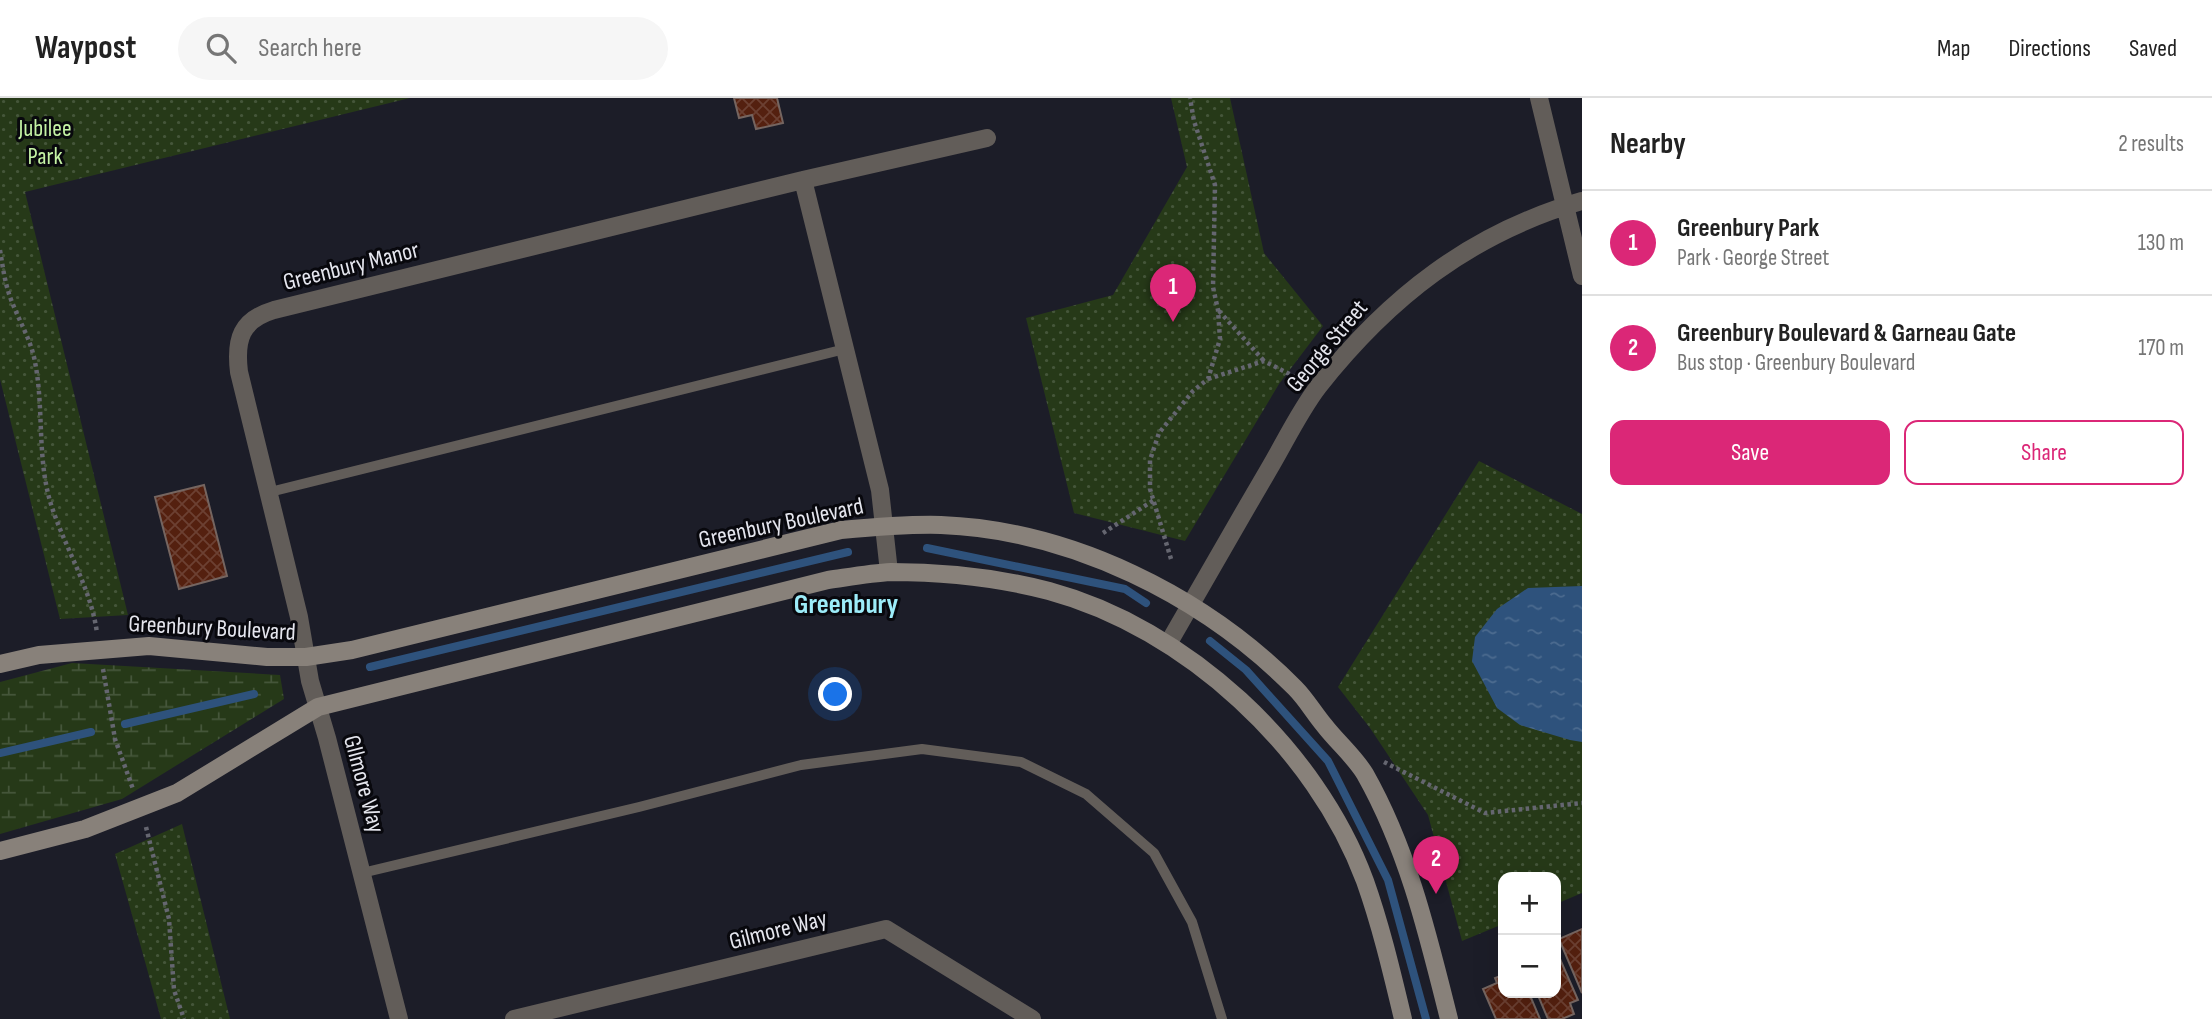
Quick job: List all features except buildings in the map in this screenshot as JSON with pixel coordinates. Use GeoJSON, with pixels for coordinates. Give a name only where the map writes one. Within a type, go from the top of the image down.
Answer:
{"type":"FeatureCollection","features":[{"type":"Feature","properties":{"kind":"street"},"geometry":{"type":"LineString","coordinates":[[1539,98],[1573,203],[1582,276]]}},
{"type":"Feature","properties":{"kind":"street","name":"Greenbury Manor"},"geometry":{"type":"LineString","coordinates":[[306,657],[270,492],[239,372],[238,340],[243,331],[262,313],[803,180],[987,138]]}},
{"type":"Feature","properties":{"kind":"street"},"geometry":{"type":"LineString","coordinates":[[803,180],[880,490],[889,572]]}},
{"type":"Feature","properties":{"kind":"street","name":"George Street"},"geometry":{"type":"LineString","coordinates":[[1168,644],[1317,389],[1346,354],[1414,286],[1451,260],[1485,239],[1573,203]]}},
{"type":"Feature","properties":{"kind":"street","name":"Greenbury Boulevard"},"geometry":{"type":"LineString","coordinates":[[0,664],[39,655],[149,646],[267,657],[306,657],[352,650],[841,530],[942,525],[995,531],[1046,542],[1087,555],[1155,584],[1225,627],[1296,689],[1363,772],[1412,879],[1449,1019]]}},
{"type":"Feature","properties":{"kind":"street"},"geometry":{"type":"LineString","coordinates":[[0,851],[85,829],[177,793],[318,707],[828,580],[889,572],[948,574],[1049,591],[1138,627],[1168,644],[1252,711],[1285,744],[1317,790],[1345,838],[1365,880],[1402,1019]]}},
{"type":"Feature","properties":{"kind":"street","name":"GIlmore Way"},"geometry":{"type":"LineString","coordinates":[[306,657],[362,873]]}},
{"type":"Feature","properties":{"kind":"street","name":"Gilmore Way"},"geometry":{"type":"LineString","coordinates":[[362,873],[399,1019]]}},
{"type":"Feature","properties":{"kind":"street","name":"Gilmore Way"},"geometry":{"type":"LineString","coordinates":[[514,1019],[886,929],[1032,1019]]}},
{"type":"Feature","properties":{"kind":"lane"},"geometry":{"type":"LineString","coordinates":[[270,492],[845,349]]}},
{"type":"Feature","properties":{"kind":"lane"},"geometry":{"type":"LineString","coordinates":[[362,873],[801,765],[922,749],[1021,762],[1086,794],[1154,853],[1192,922],[1222,1019]]}},
{"type":"Feature","properties":{"kind":"path"},"geometry":{"type":"LineString","coordinates":[[1189,98],[1215,185],[1213,287],[1220,339],[1208,379]]}},
{"type":"Feature","properties":{"kind":"path"},"geometry":{"type":"LineString","coordinates":[[0,250],[4,278],[12,303],[27,333],[35,363],[49,499],[96,623],[115,739],[140,809],[169,919],[174,990],[184,1019]]}},
{"type":"Feature","properties":{"kind":"path"},"geometry":{"type":"LineString","coordinates":[[1218,310],[1264,361],[1317,389]]}},
{"type":"Feature","properties":{"kind":"path"},"geometry":{"type":"LineString","coordinates":[[1171,559],[1150,489],[1150,460],[1159,433],[1193,391],[1208,379],[1264,361]]}},
{"type":"Feature","properties":{"kind":"path"},"geometry":{"type":"LineString","coordinates":[[1103,533],[1154,500]]}},
{"type":"Feature","properties":{"kind":"path"},"geometry":{"type":"LineString","coordinates":[[1383,762],[1485,813],[1582,803]]}},
{"type":"Feature","properties":{"kind":"green space","name":"Jubilee Park"},"geometry":{"type":"Polygon","coordinates":[[[0,98],[410,98],[25,192],[128,615],[60,619],[0,379],[0,98]]]}},
{"type":"Feature","properties":{"kind":"green space"},"geometry":{"type":"Polygon","coordinates":[[[1171,98],[1230,98],[1264,253],[1323,326],[1279,384],[1185,541],[1074,513],[1026,318],[1113,295],[1187,167],[1171,98]]]}},
{"type":"Feature","properties":{"kind":"green space"},"geometry":{"type":"Polygon","coordinates":[[[1479,461],[1582,514],[1582,893],[1561,902],[1561,872],[1498,872],[1498,926],[1462,941],[1428,815],[1370,728],[1338,687],[1479,461]]]}},
{"type":"Feature","properties":{"kind":"green space"},"geometry":{"type":"Polygon","coordinates":[[[72,663],[280,675],[284,699],[122,799],[0,834],[0,682],[72,663]]]}},
{"type":"Feature","properties":{"kind":"green space"},"geometry":{"type":"Polygon","coordinates":[[[182,824],[230,1019],[161,1019],[115,854],[182,824]]]}},
{"type":"Feature","properties":{"kind":"water"},"geometry":{"type":"Polygon","coordinates":[[[1582,586],[1582,742],[1520,725],[1497,708],[1472,661],[1475,637],[1497,609],[1528,588],[1582,586]]]}},
{"type":"Feature","properties":{"kind":"waterway"},"geometry":{"type":"LineString","coordinates":[[927,548],[1125,589],[1146,603]]}},
{"type":"Feature","properties":{"kind":"waterway"},"geometry":{"type":"LineString","coordinates":[[370,667],[848,552]]}},
{"type":"Feature","properties":{"kind":"waterway"},"geometry":{"type":"LineString","coordinates":[[1210,641],[1246,670],[1328,761],[1388,880],[1426,1019]]}},
{"type":"Feature","properties":{"kind":"waterway"},"geometry":{"type":"LineString","coordinates":[[125,724],[254,694]]}},
{"type":"Feature","properties":{"kind":"waterway"},"geometry":{"type":"LineString","coordinates":[[0,753],[91,732]]}},
{"type":"Feature","properties":{"kind":"place","name":"Greenbury Park"},"geometry":{"type":"Point","coordinates":[1173,322]}},
{"type":"Feature","properties":{"kind":"place","name":"Greenbury Boulevard & Garneau Gate"},"geometry":{"type":"Point","coordinates":[1436,894]}},
{"type":"Feature","properties":{"kind":"district","name":"Greenbury"},"geometry":{"type":"Point","coordinates":[846,604]}}]}
